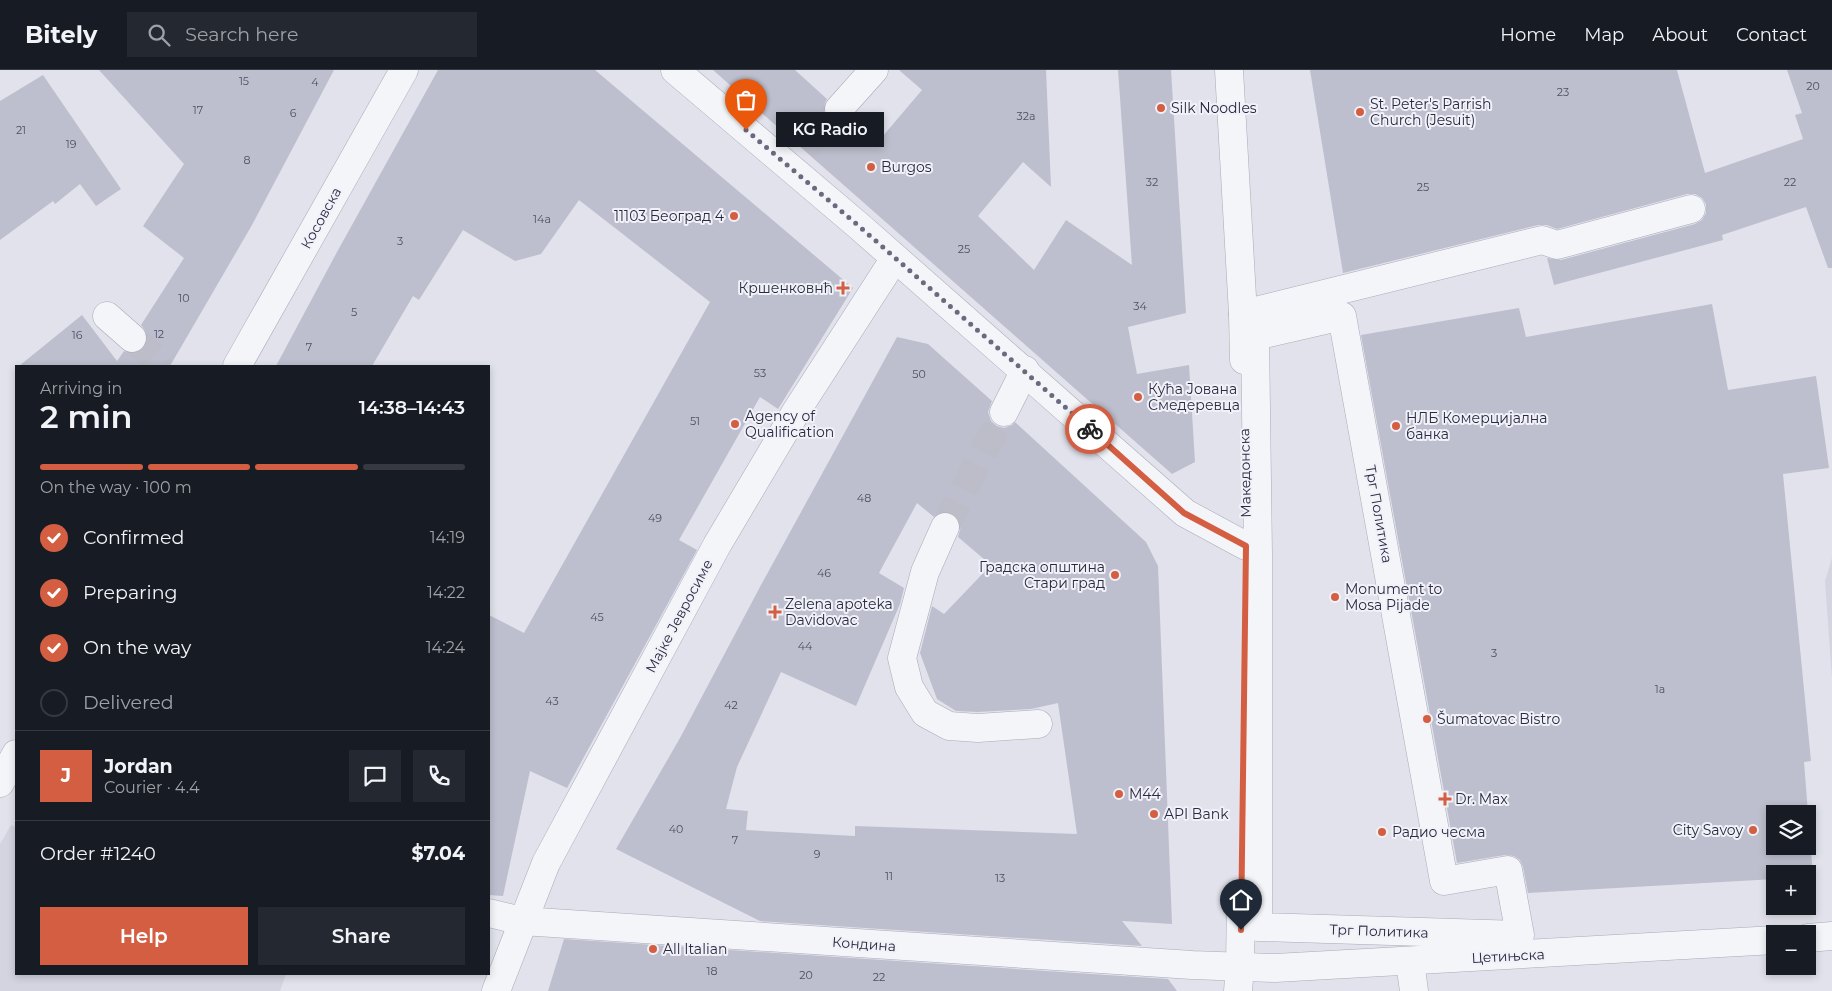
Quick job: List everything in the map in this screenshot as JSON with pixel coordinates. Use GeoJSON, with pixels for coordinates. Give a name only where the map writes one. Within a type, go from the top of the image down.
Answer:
{"type":"FeatureCollection","features":[{"type":"Feature","properties":{"kind":"street","name":"Косовска"},"geometry":{"type":"LineString","coordinates":[[238,365],[404,70]]}},
{"type":"Feature","properties":{"kind":"street"},"geometry":{"type":"LineString","coordinates":[[675,70],[797,158],[895,258],[1025,370],[1184,513],[1246,546]]}},
{"type":"Feature","properties":{"kind":"street"},"geometry":{"type":"LineString","coordinates":[[839,109],[874,70]]}},
{"type":"Feature","properties":{"kind":"street","name":"Македонска"},"geometry":{"type":"LineString","coordinates":[[1229,70],[1243,321],[1246,546],[1239,979]]}},
{"type":"Feature","properties":{"kind":"street"},"geometry":{"type":"LineString","coordinates":[[1433,275],[1542,240],[1557,245],[1691,208]]}},
{"type":"Feature","properties":{"kind":"street"},"geometry":{"type":"LineString","coordinates":[[1243,321],[1433,275],[1547,255]]}},
{"type":"Feature","properties":{"kind":"street","name":"Мајке Јевросиме"},"geometry":{"type":"LineString","coordinates":[[496,991],[546,863],[717,545],[797,410],[895,258]]}},
{"type":"Feature","properties":{"kind":"street"},"geometry":{"type":"LineString","coordinates":[[107,316],[132,338]]}},
{"type":"Feature","properties":{"kind":"street","name":"Трг Политика"},"geometry":{"type":"LineString","coordinates":[[1342,316],[1346,338],[1444,881],[1508,870],[1520,935],[1258,927],[1258,554],[1255,336],[1342,316]]}},
{"type":"Feature","properties":{"kind":"street"},"geometry":{"type":"LineString","coordinates":[[1004,412],[1025,370]]}},
{"type":"Feature","properties":{"kind":"street"},"geometry":{"type":"LineString","coordinates":[[945,527],[925,572],[902,658],[908,687],[925,713],[949,726],[978,728],[1038,724]]}},
{"type":"Feature","properties":{"kind":"street"},"geometry":{"type":"LineString","coordinates":[[0,783],[15,756]]}},
{"type":"Feature","properties":{"kind":"street"},"geometry":{"type":"LineString","coordinates":[[0,793],[15,796]]}},
{"type":"Feature","properties":{"kind":"street","name":"Кондина"},"geometry":{"type":"LineString","coordinates":[[490,913],[522,921],[1239,979]]}},
{"type":"Feature","properties":{"kind":"street"},"geometry":{"type":"LineString","coordinates":[[1816,937],[1832,936]]}},
{"type":"Feature","properties":{"kind":"street","name":"Цетињска"},"geometry":{"type":"LineString","coordinates":[[1239,979],[1275,968],[1410,962],[1766,941]]}},
{"type":"Feature","properties":{"kind":"street"},"geometry":{"type":"LineString","coordinates":[[1410,962],[1414,991]]}},
{"type":"Feature","properties":{"kind":"shaded area"},"geometry":{"type":"Polygon","coordinates":[[[1832,558],[1832,678],[1825,581],[1832,558]]]}},
{"type":"Feature","properties":{"kind":"shaded area"},"geometry":{"type":"Polygon","coordinates":[[[11,825],[15,827],[15,975],[286,975],[280,991],[0,991],[0,844],[11,825]]]}},
{"type":"Feature","properties":{"kind":"building"},"geometry":{"type":"Polygon","coordinates":[[[99,70],[334,70],[252,225],[171,365],[20,365],[82,315],[117,361],[124,351],[137,353],[144,348],[147,341],[147,333],[141,325],[184,258],[143,226],[184,164],[99,70]]]}},
{"type":"Feature","properties":{"kind":"building"},"geometry":{"type":"Polygon","coordinates":[[[438,70],[595,70],[853,288],[778,409],[760,397],[679,540],[697,550],[567,788],[530,771],[503,896],[490,895],[490,616],[524,633],[710,302],[579,200],[541,254],[515,261],[463,230],[419,300],[413,296],[373,365],[277,365],[438,70]]]}},
{"type":"Feature","properties":{"kind":"building"},"geometry":{"type":"Polygon","coordinates":[[[713,70],[795,70],[827,99],[824,105],[824,113],[829,121],[835,124],[843,124],[851,119],[877,143],[922,90],[899,70],[1046,70],[1051,187],[1023,162],[978,216],[1034,270],[1066,220],[1132,265],[1118,70],[1171,70],[1186,313],[1128,327],[1137,374],[1189,365],[1195,462],[1172,474],[713,70]]]}},
{"type":"Feature","properties":{"kind":"building"},"geometry":{"type":"Polygon","coordinates":[[[1310,70],[1677,70],[1705,173],[1803,139],[1795,115],[1802,113],[1787,70],[1832,70],[1832,268],[1828,268],[1806,207],[1722,235],[1723,240],[1554,285],[1547,258],[1561,260],[1695,224],[1702,220],[1706,213],[1706,204],[1702,198],[1695,194],[1687,194],[1557,229],[1547,225],[1538,225],[1343,273],[1310,70]]]}},
{"type":"Feature","properties":{"kind":"building"},"geometry":{"type":"Polygon","coordinates":[[[43,75],[121,189],[96,206],[80,184],[55,204],[53,201],[0,240],[0,101],[43,75]]]}},
{"type":"Feature","properties":{"kind":"building"},"geometry":{"type":"Polygon","coordinates":[[[1712,304],[1728,390],[1816,376],[1829,468],[1783,474],[1811,761],[1804,762],[1807,805],[1766,805],[1766,855],[1811,855],[1812,865],[1766,865],[1766,880],[1528,893],[1523,867],[1520,860],[1514,856],[1505,855],[1457,863],[1361,335],[1519,308],[1526,337],[1712,304]]]}},
{"type":"Feature","properties":{"kind":"building"},"geometry":{"type":"Polygon","coordinates":[[[897,337],[928,344],[992,401],[988,412],[991,421],[997,426],[1004,428],[1015,422],[1146,542],[1158,566],[1172,924],[1122,921],[1142,946],[760,921],[616,849],[680,738],[761,585],[897,337]],[[917,503],[879,573],[904,588],[900,604],[856,706],[781,672],[737,767],[726,809],[748,811],[746,830],[855,836],[855,826],[1077,834],[1058,703],[1031,709],[978,712],[956,711],[937,699],[920,653],[932,606],[944,614],[991,565],[958,537],[961,526],[957,517],[952,513],[944,511],[936,514],[934,517],[917,503]]]}},
{"type":"Feature","properties":{"kind":"building"},"geometry":{"type":"Polygon","coordinates":[[[564,939],[1168,979],[1177,991],[548,991],[564,939]]]}},
{"type":"Feature","properties":{"kind":"tunnel"},"geometry":{"type":"LineString","coordinates":[[804,149],[839,109]]}},
{"type":"Feature","properties":{"kind":"tunnel"},"geometry":{"type":"LineString","coordinates":[[132,338],[164,365]]}},
{"type":"Feature","properties":{"kind":"tunnel"},"geometry":{"type":"LineString","coordinates":[[945,527],[1004,412]]}},
{"type":"Feature","properties":{"kind":"way so far"},"geometry":{"type":"LineString","coordinates":[[746,130],[1025,370],[1090,429]]}},
{"type":"Feature","properties":{"kind":"place","name":"Silk Noodles"},"geometry":{"type":"Point","coordinates":[1161,108]}},
{"type":"Feature","properties":{"kind":"place","name":"St. Peter's Parrish Church (Jesuit)"},"geometry":{"type":"Point","coordinates":[1360,112]}},
{"type":"Feature","properties":{"kind":"place","name":"KG Radio"},"geometry":{"type":"Point","coordinates":[746,130]}},
{"type":"Feature","properties":{"kind":"place","name":"Burgos"},"geometry":{"type":"Point","coordinates":[871,167]}},
{"type":"Feature","properties":{"kind":"place","name":"11103 Београд 4"},"geometry":{"type":"Point","coordinates":[734,216]}},
{"type":"Feature","properties":{"kind":"place","name":"Кршенковнћ"},"geometry":{"type":"Point","coordinates":[843,288]}},
{"type":"Feature","properties":{"kind":"place","name":"Кућа Јована Смедеревца"},"geometry":{"type":"Point","coordinates":[1138,397]}},
{"type":"Feature","properties":{"kind":"place","name":"Agency of Qualification"},"geometry":{"type":"Point","coordinates":[735,424]}},
{"type":"Feature","properties":{"kind":"place","name":"НЛБ Комерцијална банка"},"geometry":{"type":"Point","coordinates":[1396,426]}},
{"type":"Feature","properties":{"kind":"place","name":"Градска општина Стари град"},"geometry":{"type":"Point","coordinates":[1115,575]}},
{"type":"Feature","properties":{"kind":"place","name":"Monument to Mosa Pijade"},"geometry":{"type":"Point","coordinates":[1335,597]}},
{"type":"Feature","properties":{"kind":"place","name":"Zelena apoteka Davidovac"},"geometry":{"type":"Point","coordinates":[775,612]}},
{"type":"Feature","properties":{"kind":"place","name":"Šumatovac Bistro"},"geometry":{"type":"Point","coordinates":[1427,719]}},
{"type":"Feature","properties":{"kind":"place","name":"M44"},"geometry":{"type":"Point","coordinates":[1119,794]}},
{"type":"Feature","properties":{"kind":"place","name":"Dr. Max"},"geometry":{"type":"Point","coordinates":[1445,799]}},
{"type":"Feature","properties":{"kind":"place","name":"API Bank"},"geometry":{"type":"Point","coordinates":[1154,814]}},
{"type":"Feature","properties":{"kind":"place","name":"City Savoy"},"geometry":{"type":"Point","coordinates":[1753,830]}},
{"type":"Feature","properties":{"kind":"place","name":"Радио чесма"},"geometry":{"type":"Point","coordinates":[1382,832]}},
{"type":"Feature","properties":{"kind":"place","name":"All Italian"},"geometry":{"type":"Point","coordinates":[653,949]}},
{"type":"Feature","properties":{"kind":"route"},"geometry":{"type":"LineString","coordinates":[[1090,429],[1184,513],[1246,546],[1241,930]]}}]}
